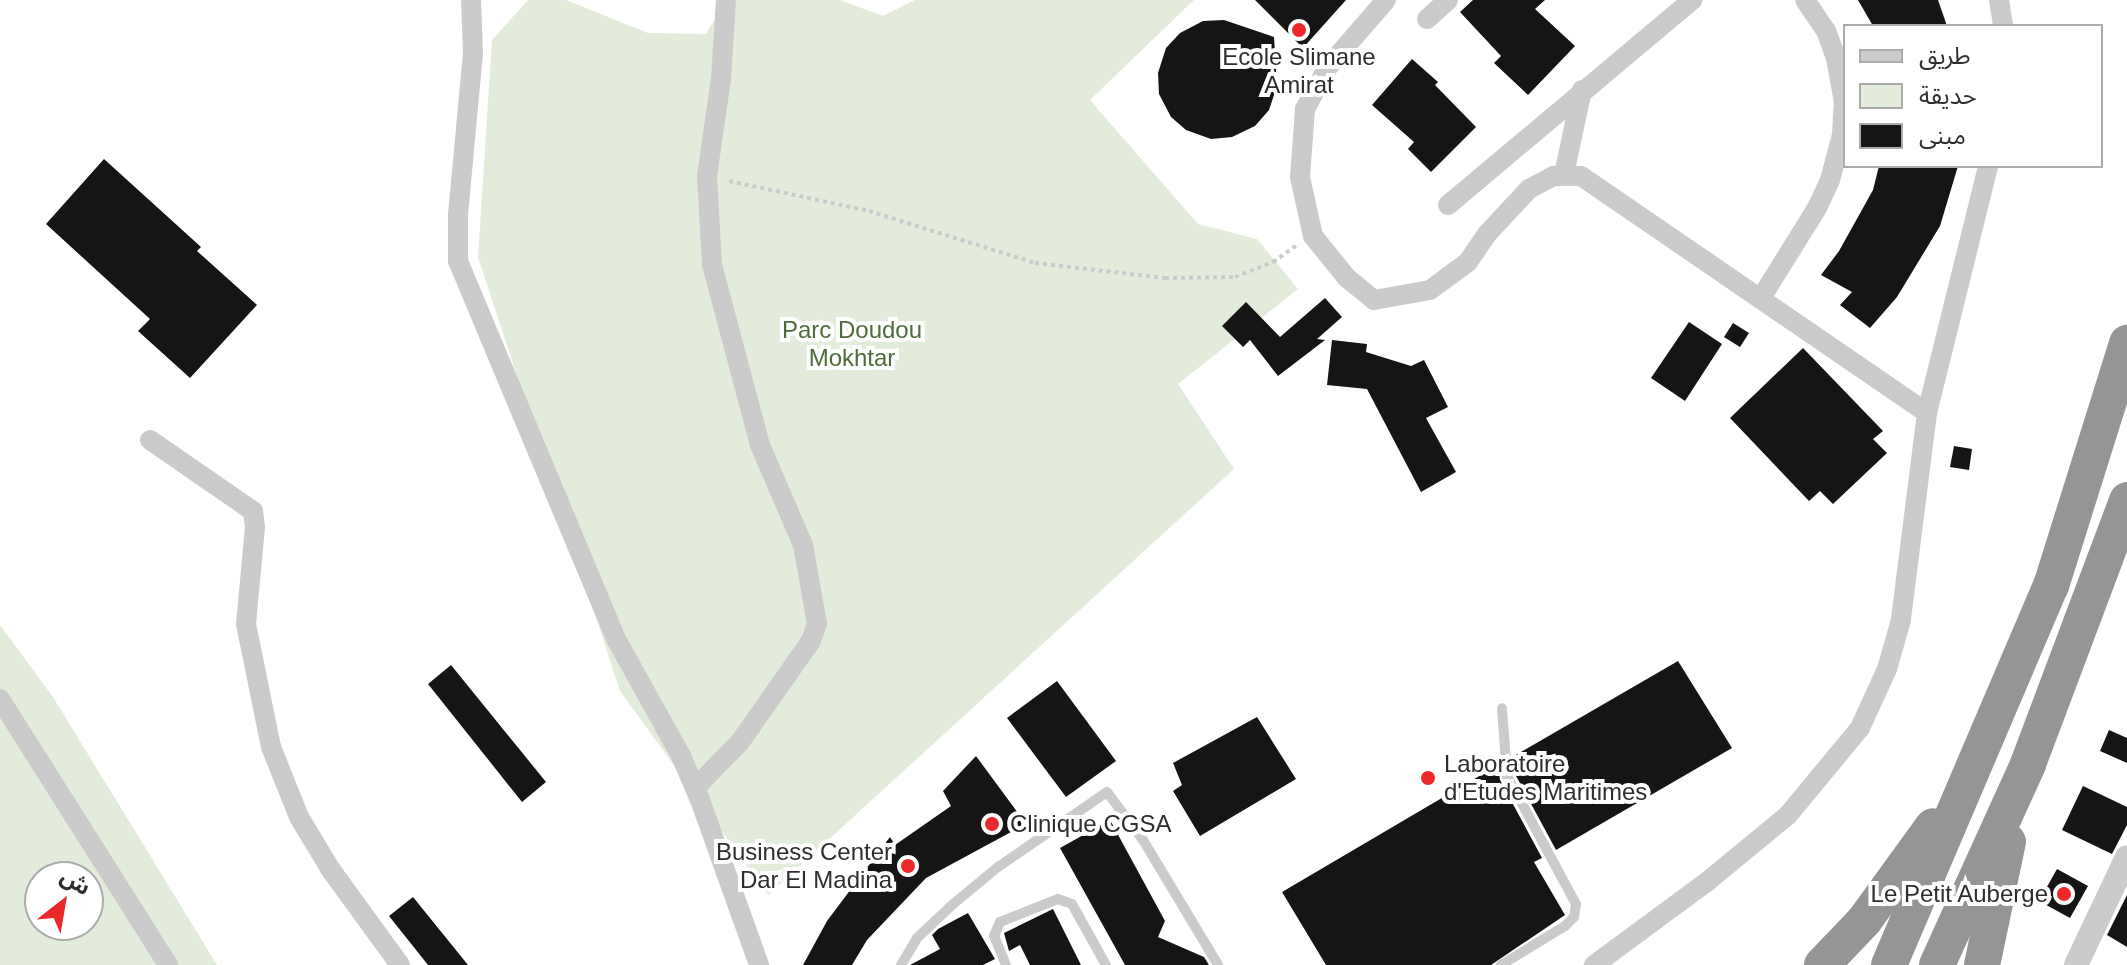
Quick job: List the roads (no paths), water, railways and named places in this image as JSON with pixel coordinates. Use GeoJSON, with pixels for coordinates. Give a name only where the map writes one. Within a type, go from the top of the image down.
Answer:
{"type":"FeatureCollection","features":[{"type":"Feature","properties":{"kind":"highway"},"geometry":{"type":"LineString","coordinates":[[1889,965],[2051,586],[2127,343]]}},
{"type":"Feature","properties":{"kind":"highway"},"geometry":{"type":"LineString","coordinates":[[1937,965],[2028,764],[2127,500]]}},
{"type":"Feature","properties":{"kind":"highway"},"geometry":{"type":"LineString","coordinates":[[1822,965],[1840,951],[1897,880],[1978,762]]}},
{"type":"Feature","properties":{"kind":"highway"},"geometry":{"type":"LineString","coordinates":[[1982,965],[2028,764]]}},
{"type":"Feature","properties":{"kind":"street"},"geometry":{"type":"LineString","coordinates":[[471,0],[472,81],[458,215],[458,261],[616,639],[695,788],[759,965]]}},
{"type":"Feature","properties":{"kind":"street"},"geometry":{"type":"LineString","coordinates":[[695,788],[740,742],[811,641],[817,624],[803,545],[760,445],[712,264],[707,176],[721,79],[726,0]]}},
{"type":"Feature","properties":{"kind":"street"},"geometry":{"type":"LineString","coordinates":[[1386,0],[1328,67],[1305,109],[1300,177],[1313,236],[1347,278],[1374,300],[1401,298],[1430,290],[1468,262],[1487,234],[1529,189],[1564,174],[1581,176],[1761,298],[1876,381],[1927,413]]}},
{"type":"Feature","properties":{"kind":"street"},"geometry":{"type":"LineString","coordinates":[[1427,19],[1448,0]]}},
{"type":"Feature","properties":{"kind":"street"},"geometry":{"type":"LineString","coordinates":[[1448,205],[1692,0]]}},
{"type":"Feature","properties":{"kind":"street"},"geometry":{"type":"LineString","coordinates":[[1805,0],[1826,31],[1836,58],[1843,96]]}},
{"type":"Feature","properties":{"kind":"street"},"geometry":{"type":"LineString","coordinates":[[1999,0],[2003,24]]}},
{"type":"Feature","properties":{"kind":"street"},"geometry":{"type":"LineString","coordinates":[[1564,174],[1582,90]]}},
{"type":"Feature","properties":{"kind":"street"},"geometry":{"type":"LineString","coordinates":[[1761,298],[1817,208],[1830,180],[1842,135],[1843,118]]}},
{"type":"Feature","properties":{"kind":"street"},"geometry":{"type":"LineString","coordinates":[[1594,965],[1708,881],[1788,815],[1860,728],[1881,684],[1901,620],[1914,539],[1927,413],[1988,168]]}},
{"type":"Feature","properties":{"kind":"street"},"geometry":{"type":"LineString","coordinates":[[150,440],[253,511],[255,527],[246,624],[271,747],[299,817],[331,870],[400,965]]}},
{"type":"Feature","properties":{"kind":"street"},"geometry":{"type":"LineString","coordinates":[[0,699],[168,965]]}},
{"type":"Feature","properties":{"kind":"street"},"geometry":{"type":"LineString","coordinates":[[2076,965],[2127,857]]}},
{"type":"Feature","properties":{"kind":"lane"},"geometry":{"type":"LineString","coordinates":[[1501,965],[1565,926],[1574,917],[1576,904],[1507,776],[1502,708]]}},
{"type":"Feature","properties":{"kind":"lane"},"geometry":{"type":"LineString","coordinates":[[901,965],[917,938],[952,905],[1011,858],[1107,792],[1143,840],[1218,965]]}},
{"type":"Feature","properties":{"kind":"lane"},"geometry":{"type":"LineString","coordinates":[[1006,965],[994,936],[1000,922],[1058,899],[1072,904],[1106,965]]}},
{"type":"Feature","properties":{"kind":"place","name":"Ecole Slimane Amirat"},"geometry":{"type":"Point","coordinates":[1299,30]}},
{"type":"Feature","properties":{"kind":"place","name":"Laboratoire d'Etudes Maritimes"},"geometry":{"type":"Point","coordinates":[1428,778]}},
{"type":"Feature","properties":{"kind":"place","name":"Clinique CGSA"},"geometry":{"type":"Point","coordinates":[992,824]}},
{"type":"Feature","properties":{"kind":"place","name":"Business Center Dar El Madina"},"geometry":{"type":"Point","coordinates":[908,866]}},
{"type":"Feature","properties":{"kind":"place","name":"Le Petit Auberge"},"geometry":{"type":"Point","coordinates":[2064,894]}},
{"type":"Feature","properties":{"kind":"park label","name":"Parc Doudou Mokhtar"},"geometry":{"type":"Point","coordinates":[852,344]}}]}
